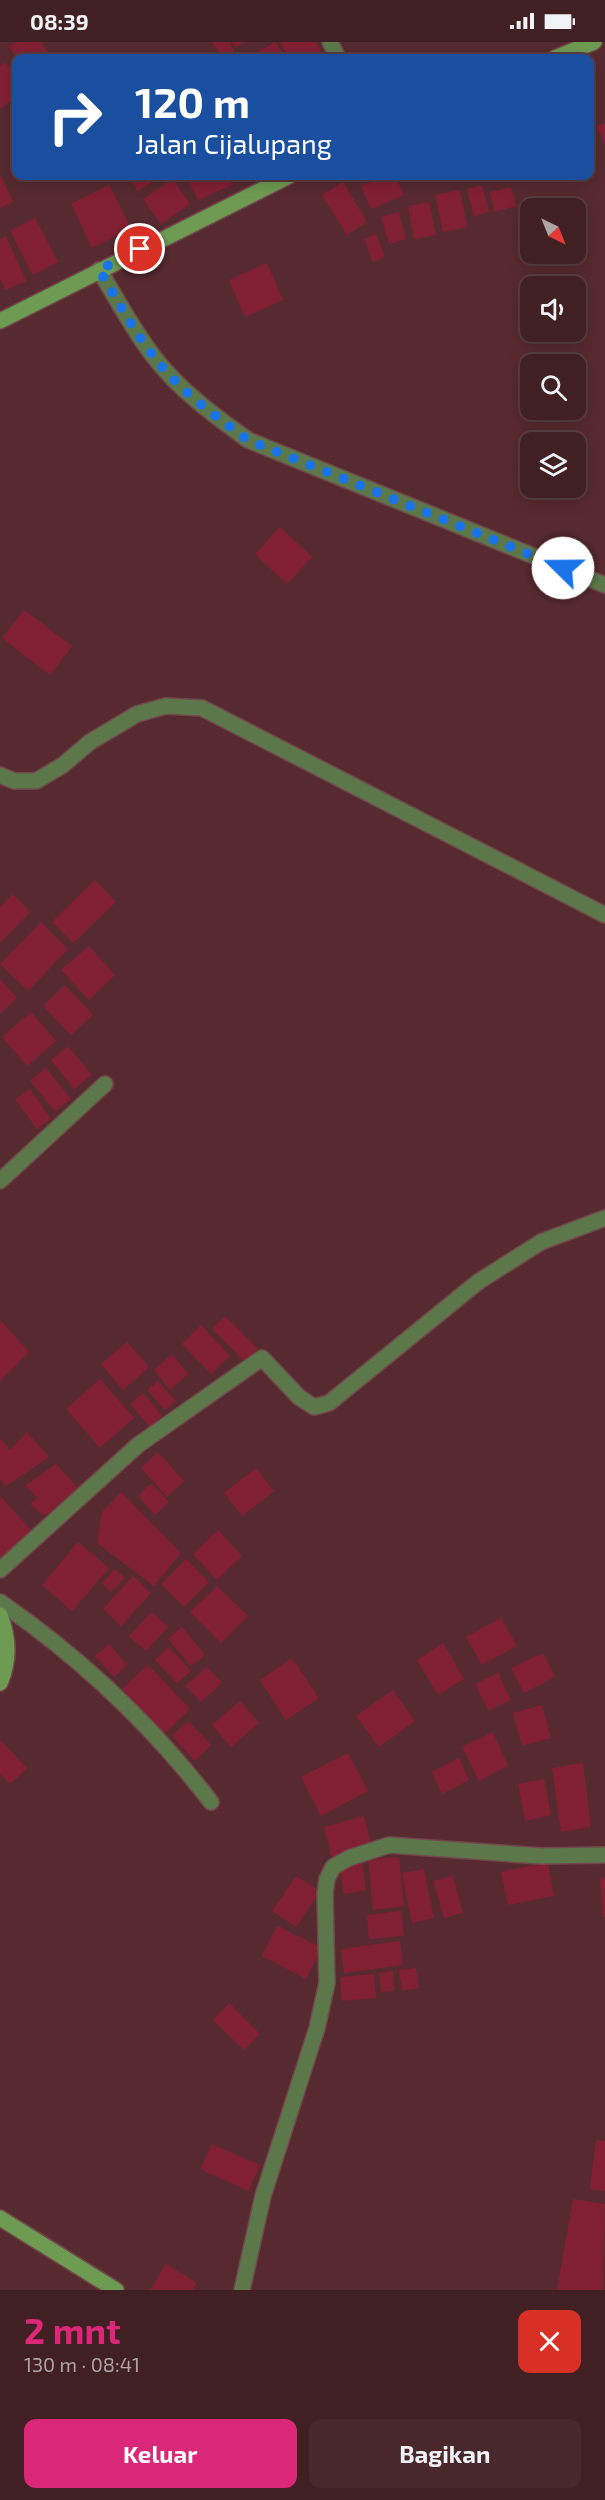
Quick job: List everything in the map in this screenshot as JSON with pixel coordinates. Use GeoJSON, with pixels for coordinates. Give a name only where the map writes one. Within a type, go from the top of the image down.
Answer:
{"type":"FeatureCollection","features":[{"type":"Feature","properties":{"kind":"street"},"geometry":{"type":"LineString","coordinates":[[565,54],[594,42]]}},
{"type":"Feature","properties":{"kind":"street"},"geometry":{"type":"LineString","coordinates":[[0,321],[281,180]]}},
{"type":"Feature","properties":{"kind":"street"},"geometry":{"type":"LineString","coordinates":[[99,270],[153,356],[168,374],[212,413],[248,440],[605,585]]}},
{"type":"Feature","properties":{"kind":"street"},"geometry":{"type":"LineString","coordinates":[[0,775],[14,781],[36,781],[63,765],[90,742],[137,714],[166,706],[202,708],[605,915]]}},
{"type":"Feature","properties":{"kind":"street"},"geometry":{"type":"LineString","coordinates":[[0,1181],[105,1084]]}},
{"type":"Feature","properties":{"kind":"street"},"geometry":{"type":"LineString","coordinates":[[0,1570],[138,1445],[262,1358],[314,1407],[329,1403],[478,1282],[541,1242],[605,1218]]}},
{"type":"Feature","properties":{"kind":"street"},"geometry":{"type":"LineString","coordinates":[[0,1602],[37,1628],[116,1694],[178,1759],[212,1802]]}},
{"type":"Feature","properties":{"kind":"street"},"geometry":{"type":"LineString","coordinates":[[0,1615],[8,1643],[8,1661],[0,1683]]}},
{"type":"Feature","properties":{"kind":"street"},"geometry":{"type":"LineString","coordinates":[[242,2290],[263,2196],[323,2006],[327,1983],[325,1893],[327,1879],[333,1867],[349,1858],[389,1845],[541,1856],[605,1855]]}},
{"type":"Feature","properties":{"kind":"street"},"geometry":{"type":"LineString","coordinates":[[0,2218],[116,2290]]}},
{"type":"Feature","properties":{"kind":"building"},"geometry":{"type":"Polygon","coordinates":[[[16,42],[41,42],[49,54],[14,54],[9,47],[16,42]]]}},
{"type":"Feature","properties":{"kind":"building"},"geometry":{"type":"Polygon","coordinates":[[[212,42],[229,42],[234,51],[229,54],[220,54],[212,42]]]}},
{"type":"Feature","properties":{"kind":"building"},"geometry":{"type":"Polygon","coordinates":[[[232,42],[246,42],[235,47],[232,42]]]}},
{"type":"Feature","properties":{"kind":"building"},"geometry":{"type":"Polygon","coordinates":[[[276,42],[283,54],[254,54],[276,42]]]}},
{"type":"Feature","properties":{"kind":"building"},"geometry":{"type":"Polygon","coordinates":[[[280,42],[316,42],[322,54],[287,54],[280,42]]]}},
{"type":"Feature","properties":{"kind":"building"},"geometry":{"type":"Polygon","coordinates":[[[6,62],[12,70],[12,100],[0,109],[0,66],[6,62]]]}},
{"type":"Feature","properties":{"kind":"building"},"geometry":{"type":"Polygon","coordinates":[[[605,123],[605,145],[597,126],[605,123]]]}},
{"type":"Feature","properties":{"kind":"building"},"geometry":{"type":"Polygon","coordinates":[[[0,174],[13,202],[0,208],[0,174]]]}},
{"type":"Feature","properties":{"kind":"building"},"geometry":{"type":"Polygon","coordinates":[[[131,180],[156,180],[138,191],[131,180]]]}},
{"type":"Feature","properties":{"kind":"building"},"geometry":{"type":"Polygon","coordinates":[[[174,180],[190,204],[161,224],[143,199],[174,180]]]}},
{"type":"Feature","properties":{"kind":"building"},"geometry":{"type":"Polygon","coordinates":[[[188,180],[230,180],[232,185],[198,200],[188,180]]]}},
{"type":"Feature","properties":{"kind":"building"},"geometry":{"type":"Polygon","coordinates":[[[377,180],[397,180],[404,195],[371,209],[361,186],[377,180]]]}},
{"type":"Feature","properties":{"kind":"building"},"geometry":{"type":"Polygon","coordinates":[[[343,182],[367,222],[347,235],[322,195],[343,182]]]}},
{"type":"Feature","properties":{"kind":"building"},"geometry":{"type":"Polygon","coordinates":[[[109,185],[131,228],[92,248],[71,204],[109,185]]]}},
{"type":"Feature","properties":{"kind":"building"},"geometry":{"type":"Polygon","coordinates":[[[482,185],[489,212],[474,216],[467,189],[482,185]]]}},
{"type":"Feature","properties":{"kind":"building"},"geometry":{"type":"Polygon","coordinates":[[[511,187],[516,206],[494,212],[490,192],[511,187]]]}},
{"type":"Feature","properties":{"kind":"building"},"geometry":{"type":"Polygon","coordinates":[[[460,190],[467,227],[443,232],[435,195],[460,190]]]}},
{"type":"Feature","properties":{"kind":"building"},"geometry":{"type":"Polygon","coordinates":[[[429,202],[436,235],[414,239],[408,206],[429,202]]]}},
{"type":"Feature","properties":{"kind":"building"},"geometry":{"type":"Polygon","coordinates":[[[399,212],[406,239],[389,244],[381,217],[399,212]]]}},
{"type":"Feature","properties":{"kind":"building"},"geometry":{"type":"Polygon","coordinates":[[[35,218],[58,262],[33,275],[10,231],[35,218]]]}},
{"type":"Feature","properties":{"kind":"building"},"geometry":{"type":"Polygon","coordinates":[[[376,234],[385,257],[373,262],[364,239],[376,234]]]}},
{"type":"Feature","properties":{"kind":"building"},"geometry":{"type":"Polygon","coordinates":[[[6,236],[26,281],[5,290],[0,278],[0,239],[6,236]]]}},
{"type":"Feature","properties":{"kind":"building"},"geometry":{"type":"Polygon","coordinates":[[[267,263],[283,300],[245,317],[229,280],[267,263]]]}},
{"type":"Feature","properties":{"kind":"building"},"geometry":{"type":"Polygon","coordinates":[[[280,527],[312,557],[287,584],[255,554],[280,527]]]}},
{"type":"Feature","properties":{"kind":"building"},"geometry":{"type":"Polygon","coordinates":[[[24,610],[72,646],[50,675],[2,638],[24,610]]]}},
{"type":"Feature","properties":{"kind":"building"},"geometry":{"type":"Polygon","coordinates":[[[95,880],[116,902],[73,943],[52,922],[95,880]]]}},
{"type":"Feature","properties":{"kind":"building"},"geometry":{"type":"Polygon","coordinates":[[[13,894],[30,912],[0,943],[0,907],[13,894]]]}},
{"type":"Feature","properties":{"kind":"building"},"geometry":{"type":"Polygon","coordinates":[[[41,922],[68,949],[28,991],[0,964],[41,922]]]}},
{"type":"Feature","properties":{"kind":"building"},"geometry":{"type":"Polygon","coordinates":[[[89,946],[115,975],[89,1000],[61,970],[89,946]]]}},
{"type":"Feature","properties":{"kind":"building"},"geometry":{"type":"Polygon","coordinates":[[[0,979],[17,998],[0,1014],[0,979]]]}},
{"type":"Feature","properties":{"kind":"building"},"geometry":{"type":"Polygon","coordinates":[[[65,985],[93,1015],[71,1035],[43,1006],[65,985]]]}},
{"type":"Feature","properties":{"kind":"building"},"geometry":{"type":"Polygon","coordinates":[[[31,1012],[56,1041],[27,1066],[2,1037],[31,1012]]]}},
{"type":"Feature","properties":{"kind":"building"},"geometry":{"type":"Polygon","coordinates":[[[68,1046],[92,1075],[74,1089],[51,1060],[68,1046]]]}},
{"type":"Feature","properties":{"kind":"building"},"geometry":{"type":"Polygon","coordinates":[[[46,1068],[71,1099],[55,1111],[30,1081],[46,1068]]]}},
{"type":"Feature","properties":{"kind":"building"},"geometry":{"type":"Polygon","coordinates":[[[30,1089],[51,1119],[37,1129],[15,1099],[30,1089]]]}},
{"type":"Feature","properties":{"kind":"building"},"geometry":{"type":"Polygon","coordinates":[[[225,1316],[258,1349],[244,1361],[212,1329],[225,1316]]]}},
{"type":"Feature","properties":{"kind":"building"},"geometry":{"type":"Polygon","coordinates":[[[0,1320],[29,1352],[0,1381],[0,1320]]]}},
{"type":"Feature","properties":{"kind":"building"},"geometry":{"type":"Polygon","coordinates":[[[201,1325],[230,1356],[211,1374],[182,1344],[201,1325]]]}},
{"type":"Feature","properties":{"kind":"building"},"geometry":{"type":"Polygon","coordinates":[[[127,1342],[149,1367],[123,1390],[101,1364],[127,1342]]]}},
{"type":"Feature","properties":{"kind":"building"},"geometry":{"type":"Polygon","coordinates":[[[172,1354],[188,1374],[170,1390],[154,1370],[172,1354]]]}},
{"type":"Feature","properties":{"kind":"building"},"geometry":{"type":"Polygon","coordinates":[[[100,1379],[134,1418],[100,1448],[66,1409],[100,1379]]]}},
{"type":"Feature","properties":{"kind":"building"},"geometry":{"type":"Polygon","coordinates":[[[158,1381],[176,1401],[165,1410],[147,1390],[158,1381]]]}},
{"type":"Feature","properties":{"kind":"building"},"geometry":{"type":"Polygon","coordinates":[[[143,1393],[162,1416],[150,1427],[130,1404],[143,1393]]]}},
{"type":"Feature","properties":{"kind":"building"},"geometry":{"type":"Polygon","coordinates":[[[27,1432],[49,1457],[6,1486],[0,1480],[0,1438],[10,1450],[27,1432]]]}},
{"type":"Feature","properties":{"kind":"building"},"geometry":{"type":"Polygon","coordinates":[[[158,1452],[184,1481],[167,1497],[141,1468],[158,1452]]]}},
{"type":"Feature","properties":{"kind":"building"},"geometry":{"type":"Polygon","coordinates":[[[56,1464],[78,1488],[45,1516],[30,1504],[38,1498],[25,1486],[56,1464]]]}},
{"type":"Feature","properties":{"kind":"building"},"geometry":{"type":"Polygon","coordinates":[[[256,1468],[274,1491],[242,1516],[224,1493],[256,1468]]]}},
{"type":"Feature","properties":{"kind":"building"},"geometry":{"type":"Polygon","coordinates":[[[151,1483],[169,1502],[155,1515],[138,1496],[151,1483]]]}},
{"type":"Feature","properties":{"kind":"building"},"geometry":{"type":"Polygon","coordinates":[[[121,1492],[181,1553],[154,1586],[97,1543],[102,1512],[121,1492]]]}},
{"type":"Feature","properties":{"kind":"building"},"geometry":{"type":"Polygon","coordinates":[[[0,1496],[31,1530],[0,1558],[0,1496]]]}},
{"type":"Feature","properties":{"kind":"building"},"geometry":{"type":"Polygon","coordinates":[[[218,1530],[242,1556],[217,1580],[193,1554],[218,1530]]]}},
{"type":"Feature","properties":{"kind":"building"},"geometry":{"type":"Polygon","coordinates":[[[78,1542],[109,1568],[72,1611],[42,1585],[78,1542]]]}},
{"type":"Feature","properties":{"kind":"building"},"geometry":{"type":"Polygon","coordinates":[[[186,1559],[209,1582],[184,1607],[161,1584],[186,1559]]]}},
{"type":"Feature","properties":{"kind":"building"},"geometry":{"type":"Polygon","coordinates":[[[115,1569],[125,1578],[111,1592],[102,1583],[115,1569]]]}},
{"type":"Feature","properties":{"kind":"building"},"geometry":{"type":"Polygon","coordinates":[[[133,1576],[151,1593],[121,1626],[103,1609],[133,1576]]]}},
{"type":"Feature","properties":{"kind":"building"},"geometry":{"type":"Polygon","coordinates":[[[217,1586],[248,1616],[221,1643],[190,1612],[217,1586]]]}},
{"type":"Feature","properties":{"kind":"building"},"geometry":{"type":"Polygon","coordinates":[[[152,1612],[168,1627],[146,1651],[129,1636],[152,1612]]]}},
{"type":"Feature","properties":{"kind":"building"},"geometry":{"type":"Polygon","coordinates":[[[501,1618],[517,1646],[482,1665],[466,1637],[501,1618]]]}},
{"type":"Feature","properties":{"kind":"building"},"geometry":{"type":"Polygon","coordinates":[[[182,1627],[205,1655],[191,1666],[168,1639],[182,1627]]]}},
{"type":"Feature","properties":{"kind":"building"},"geometry":{"type":"Polygon","coordinates":[[[443,1643],[464,1679],[438,1695],[417,1660],[443,1643]]]}},
{"type":"Feature","properties":{"kind":"building"},"geometry":{"type":"Polygon","coordinates":[[[109,1644],[127,1665],[114,1677],[95,1656],[109,1644]]]}},
{"type":"Feature","properties":{"kind":"building"},"geometry":{"type":"Polygon","coordinates":[[[169,1647],[191,1671],[177,1683],[155,1660],[169,1647]]]}},
{"type":"Feature","properties":{"kind":"building"},"geometry":{"type":"Polygon","coordinates":[[[543,1653],[555,1677],[524,1693],[511,1668],[543,1653]]]}},
{"type":"Feature","properties":{"kind":"building"},"geometry":{"type":"Polygon","coordinates":[[[292,1658],[319,1698],[286,1720],[260,1680],[292,1658]]]}},
{"type":"Feature","properties":{"kind":"building"},"geometry":{"type":"Polygon","coordinates":[[[148,1665],[190,1709],[164,1734],[122,1689],[148,1665]]]}},
{"type":"Feature","properties":{"kind":"building"},"geometry":{"type":"Polygon","coordinates":[[[207,1667],[222,1683],[201,1702],[185,1686],[207,1667]]]}},
{"type":"Feature","properties":{"kind":"building"},"geometry":{"type":"Polygon","coordinates":[[[498,1673],[511,1700],[489,1711],[475,1684],[498,1673]]]}},
{"type":"Feature","properties":{"kind":"building"},"geometry":{"type":"Polygon","coordinates":[[[393,1690],[415,1721],[379,1747],[356,1716],[393,1690]]]}},
{"type":"Feature","properties":{"kind":"building"},"geometry":{"type":"Polygon","coordinates":[[[240,1701],[259,1723],[231,1747],[212,1725],[240,1701]]]}},
{"type":"Feature","properties":{"kind":"building"},"geometry":{"type":"Polygon","coordinates":[[[542,1705],[551,1738],[522,1746],[513,1713],[542,1705]]]}},
{"type":"Feature","properties":{"kind":"building"},"geometry":{"type":"Polygon","coordinates":[[[188,1721],[211,1745],[195,1761],[172,1736],[188,1721]]]}},
{"type":"Feature","properties":{"kind":"building"},"geometry":{"type":"Polygon","coordinates":[[[493,1732],[508,1766],[479,1781],[462,1747],[493,1732]]]}},
{"type":"Feature","properties":{"kind":"building"},"geometry":{"type":"Polygon","coordinates":[[[0,1740],[27,1768],[10,1784],[0,1774],[0,1740]]]}},
{"type":"Feature","properties":{"kind":"building"},"geometry":{"type":"Polygon","coordinates":[[[348,1753],[368,1791],[321,1816],[301,1777],[348,1753]]]}},
{"type":"Feature","properties":{"kind":"building"},"geometry":{"type":"Polygon","coordinates":[[[459,1758],[469,1780],[442,1794],[432,1772],[459,1758]]]}},
{"type":"Feature","properties":{"kind":"building"},"geometry":{"type":"Polygon","coordinates":[[[583,1763],[591,1827],[561,1832],[552,1768],[583,1763]]]}},
{"type":"Feature","properties":{"kind":"building"},"geometry":{"type":"Polygon","coordinates":[[[544,1779],[551,1815],[525,1821],[518,1784],[544,1779]]]}},
{"type":"Feature","properties":{"kind":"building"},"geometry":{"type":"Polygon","coordinates":[[[364,1816],[372,1848],[332,1858],[324,1827],[364,1816]]]}},
{"type":"Feature","properties":{"kind":"building"},"geometry":{"type":"Polygon","coordinates":[[[399,1857],[404,1906],[373,1910],[368,1860],[399,1857]]]}},
{"type":"Feature","properties":{"kind":"building"},"geometry":{"type":"Polygon","coordinates":[[[362,1862],[366,1890],[344,1894],[339,1866],[362,1862]]]}},
{"type":"Feature","properties":{"kind":"building"},"geometry":{"type":"Polygon","coordinates":[[[548,1862],[554,1896],[508,1905],[501,1872],[548,1862]]]}},
{"type":"Feature","properties":{"kind":"building"},"geometry":{"type":"Polygon","coordinates":[[[424,1869],[434,1918],[412,1923],[402,1873],[424,1869]]]}},
{"type":"Feature","properties":{"kind":"building"},"geometry":{"type":"Polygon","coordinates":[[[296,1876],[320,1891],[296,1927],[272,1911],[296,1876]]]}},
{"type":"Feature","properties":{"kind":"building"},"geometry":{"type":"Polygon","coordinates":[[[453,1876],[463,1913],[444,1918],[433,1881],[453,1876]]]}},
{"type":"Feature","properties":{"kind":"building"},"geometry":{"type":"Polygon","coordinates":[[[605,1878],[605,1917],[603,1917],[600,1879],[605,1878]]]}},
{"type":"Feature","properties":{"kind":"building"},"geometry":{"type":"Polygon","coordinates":[[[401,1911],[404,1936],[369,1939],[367,1915],[401,1911]]]}},
{"type":"Feature","properties":{"kind":"building"},"geometry":{"type":"Polygon","coordinates":[[[277,1926],[322,1948],[306,1979],[262,1956],[277,1926]]]}},
{"type":"Feature","properties":{"kind":"building"},"geometry":{"type":"Polygon","coordinates":[[[400,1941],[403,1965],[344,1973],[341,1949],[400,1941]]]}},
{"type":"Feature","properties":{"kind":"building"},"geometry":{"type":"Polygon","coordinates":[[[416,1968],[419,1988],[402,1991],[399,1970],[416,1968]]]}},
{"type":"Feature","properties":{"kind":"building"},"geometry":{"type":"Polygon","coordinates":[[[393,1971],[394,1991],[381,1992],[379,1973],[393,1971]]]}},
{"type":"Feature","properties":{"kind":"building"},"geometry":{"type":"Polygon","coordinates":[[[374,1974],[376,1998],[342,2001],[340,1977],[374,1974]]]}},
{"type":"Feature","properties":{"kind":"building"},"geometry":{"type":"Polygon","coordinates":[[[229,2003],[260,2034],[244,2050],[213,2020],[229,2003]]]}},
{"type":"Feature","properties":{"kind":"building"},"geometry":{"type":"Polygon","coordinates":[[[596,2140],[605,2141],[605,2191],[590,2189],[596,2140]]]}},
{"type":"Feature","properties":{"kind":"building"},"geometry":{"type":"Polygon","coordinates":[[[212,2144],[260,2165],[249,2191],[200,2169],[212,2144]]]}},
{"type":"Feature","properties":{"kind":"building"},"geometry":{"type":"Polygon","coordinates":[[[573,2199],[605,2204],[603,2290],[557,2290],[573,2199]]]}},
{"type":"Feature","properties":{"kind":"building"},"geometry":{"type":"Polygon","coordinates":[[[166,2264],[197,2283],[193,2290],[150,2290],[166,2264]]]}},
{"type":"Feature","properties":{"kind":"route"},"geometry":{"type":"LineString","coordinates":[[140,249],[99,270],[153,356],[168,374],[212,413],[248,440],[563,568]]}}]}
